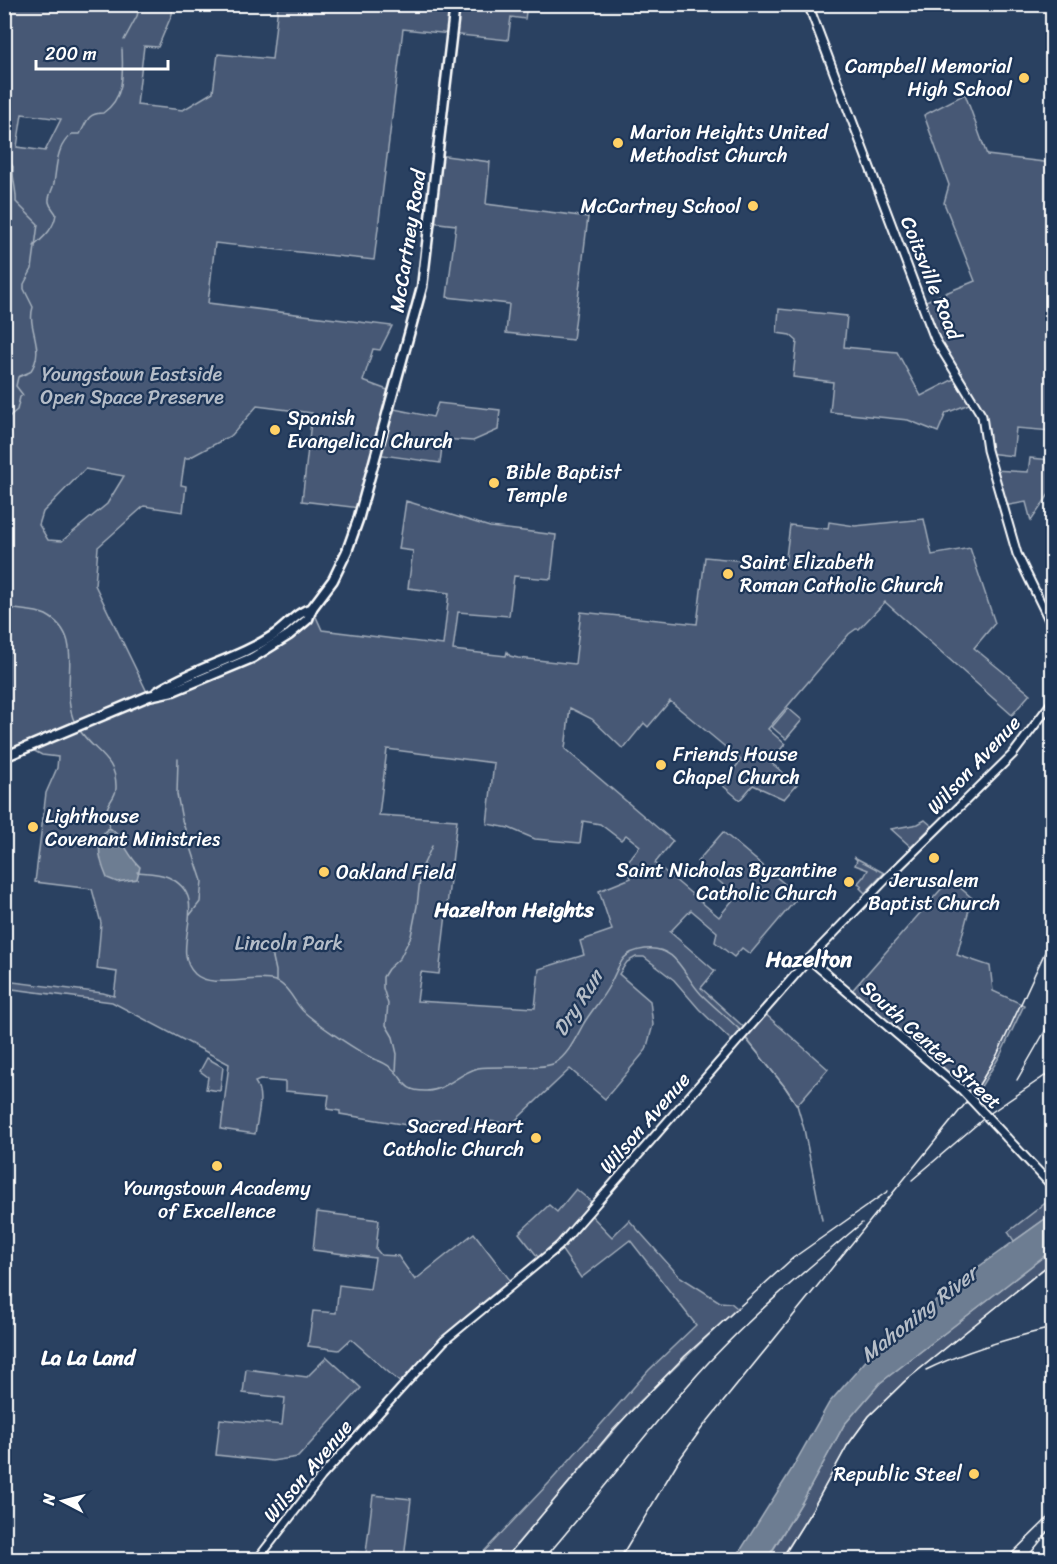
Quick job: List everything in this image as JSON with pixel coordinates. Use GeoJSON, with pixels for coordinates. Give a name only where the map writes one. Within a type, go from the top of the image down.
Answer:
{"type":"FeatureCollection","features":[{"type":"Feature","properties":{"kind":"highway","name":"McCartney Road"},"geometry":{"type":"LineString","coordinates":[[4,757],[150,696],[170,684],[264,642],[306,610],[312,608],[333,580],[358,520],[418,303],[424,274],[455,4]]}},
{"type":"Feature","properties":{"kind":"main road","name":"Coitsville Road"},"geometry":{"type":"LineString","coordinates":[[808,4],[935,339],[982,416],[987,450],[1017,554],[1053,626]]}},
{"type":"Feature","properties":{"kind":"main road","name":"Wilson Avenue"},"geometry":{"type":"LineString","coordinates":[[257,1560],[321,1478],[444,1341],[559,1246],[809,959],[892,873],[1010,758],[1053,702]]}},
{"type":"Feature","properties":{"kind":"main road","name":"South Center Street"},"geometry":{"type":"LineString","coordinates":[[809,959],[962,1090],[1051,1184]]}},
{"type":"Feature","properties":{"kind":"green space"},"geometry":{"type":"Polygon","coordinates":[[[5,5],[173,5],[172,14],[158,47],[144,46],[137,105],[183,110],[213,92],[218,54],[272,59],[278,5],[527,5],[525,19],[511,17],[508,40],[403,29],[374,260],[215,243],[208,303],[392,326],[380,350],[373,349],[363,381],[393,392],[389,408],[433,417],[438,403],[500,410],[498,430],[473,441],[443,439],[440,463],[376,454],[360,508],[302,501],[312,413],[257,406],[232,435],[185,458],[181,485],[186,486],[183,512],[144,506],[98,547],[95,585],[149,696],[227,669],[289,635],[312,608],[322,630],[443,645],[449,593],[408,588],[413,551],[399,549],[406,501],[490,527],[556,535],[551,579],[514,576],[509,616],[458,612],[453,650],[506,656],[507,652],[510,656],[518,658],[575,664],[581,612],[697,624],[705,557],[785,565],[790,525],[828,529],[829,522],[855,526],[924,519],[932,555],[970,548],[995,623],[974,648],[1030,694],[1012,715],[885,602],[859,629],[849,634],[768,729],[785,744],[770,762],[797,784],[784,799],[753,785],[740,800],[722,785],[741,760],[670,701],[648,727],[644,723],[623,749],[592,719],[570,708],[565,749],[673,841],[655,863],[719,917],[736,896],[697,862],[723,832],[799,896],[750,954],[742,948],[734,957],[715,942],[717,932],[691,910],[670,932],[715,971],[701,988],[747,1030],[763,1012],[828,1069],[797,1105],[743,1035],[735,1044],[699,1009],[674,980],[644,957],[636,957],[627,962],[619,974],[650,1001],[653,1025],[646,1050],[605,1099],[570,1069],[516,1120],[515,1124],[488,1121],[487,1130],[449,1126],[449,1121],[436,1120],[420,1124],[419,1127],[340,1114],[340,1111],[327,1109],[329,1095],[285,1091],[285,1082],[260,1080],[255,1082],[260,1093],[260,1100],[255,1134],[221,1129],[229,1064],[112,1002],[5,988],[5,981],[114,996],[117,972],[97,969],[101,923],[92,889],[35,882],[46,793],[57,768],[58,757],[42,755],[27,747],[5,757],[5,5]],[[22,114],[17,147],[45,151],[61,119],[22,114]],[[85,469],[43,512],[39,525],[48,540],[62,541],[107,504],[124,476],[85,469]],[[387,749],[379,815],[457,820],[439,974],[421,972],[417,1001],[535,1008],[539,969],[584,955],[580,941],[612,930],[599,891],[631,878],[625,865],[640,846],[626,835],[621,840],[600,824],[583,821],[580,843],[535,839],[509,828],[487,824],[494,763],[387,749]]]}},
{"type":"Feature","properties":{"kind":"green space"},"geometry":{"type":"Polygon","coordinates":[[[965,94],[987,155],[1052,163],[1052,431],[1016,428],[1013,456],[988,453],[984,422],[974,402],[946,413],[938,432],[908,420],[830,412],[833,382],[793,377],[797,341],[790,335],[777,333],[779,309],[847,316],[844,347],[897,352],[921,396],[958,377],[940,348],[921,303],[975,281],[944,203],[949,185],[924,115],[965,94]]]}},
{"type":"Feature","properties":{"kind":"green space"},"geometry":{"type":"Polygon","coordinates":[[[438,155],[490,162],[486,204],[588,217],[573,340],[506,333],[509,304],[447,297],[456,225],[430,222],[438,155]]]}},
{"type":"Feature","properties":{"kind":"green space"},"geometry":{"type":"Polygon","coordinates":[[[1030,458],[1052,460],[1052,490],[1031,521],[1026,502],[1004,506],[993,470],[1028,472],[1030,458]]]}},
{"type":"Feature","properties":{"kind":"green space"},"geometry":{"type":"Polygon","coordinates":[[[788,708],[802,720],[786,739],[772,727],[788,708]]]}},
{"type":"Feature","properties":{"kind":"green space"},"geometry":{"type":"Polygon","coordinates":[[[925,820],[932,826],[911,847],[891,829],[918,824],[925,820]]]}},
{"type":"Feature","properties":{"kind":"green space"},"geometry":{"type":"Polygon","coordinates":[[[854,857],[884,873],[865,893],[858,883],[868,870],[855,865],[857,860],[854,857]]]}},
{"type":"Feature","properties":{"kind":"green space"},"geometry":{"type":"Polygon","coordinates":[[[950,879],[972,898],[957,955],[990,966],[993,991],[1024,1005],[1000,1056],[972,1101],[849,994],[950,879]]]}},
{"type":"Feature","properties":{"kind":"green space"},"geometry":{"type":"Polygon","coordinates":[[[207,1058],[223,1067],[220,1091],[206,1089],[208,1077],[200,1071],[207,1058]]]}},
{"type":"Feature","properties":{"kind":"green space"},"geometry":{"type":"Polygon","coordinates":[[[576,1189],[595,1205],[589,1213],[612,1237],[629,1220],[679,1276],[720,1302],[731,1303],[737,1308],[634,1407],[504,1559],[476,1560],[549,1483],[649,1370],[696,1325],[630,1240],[581,1278],[559,1246],[541,1261],[519,1233],[549,1205],[557,1212],[576,1189]]]}},
{"type":"Feature","properties":{"kind":"green space"},"geometry":{"type":"Polygon","coordinates":[[[1052,1198],[1052,1214],[1014,1241],[1008,1232],[1052,1198]]]}},
{"type":"Feature","properties":{"kind":"green space"},"geometry":{"type":"Polygon","coordinates":[[[317,1212],[379,1220],[376,1249],[381,1255],[398,1256],[415,1280],[474,1233],[513,1284],[460,1326],[404,1386],[351,1339],[339,1350],[308,1346],[313,1311],[336,1313],[339,1285],[370,1289],[375,1258],[313,1250],[317,1212]]]}},
{"type":"Feature","properties":{"kind":"green space"},"geometry":{"type":"Polygon","coordinates":[[[1052,1250],[1052,1262],[905,1381],[869,1416],[847,1446],[812,1510],[781,1559],[767,1560],[844,1425],[880,1383],[1052,1250]]]}},
{"type":"Feature","properties":{"kind":"green space"},"geometry":{"type":"Polygon","coordinates":[[[327,1357],[361,1388],[298,1457],[272,1461],[216,1455],[220,1419],[282,1425],[285,1398],[243,1393],[246,1369],[307,1377],[327,1357]]]}},
{"type":"Feature","properties":{"kind":"green space"},"geometry":{"type":"Polygon","coordinates":[[[373,1495],[411,1499],[404,1559],[350,1559],[351,1552],[366,1553],[373,1495]]]}},
{"type":"Feature","properties":{"kind":"shaded area"},"geometry":{"type":"Polygon","coordinates":[[[109,828],[117,834],[140,867],[137,879],[117,882],[107,878],[99,845],[101,838],[109,828]]]}},
{"type":"Feature","properties":{"kind":"shaded area"},"geometry":{"type":"Polygon","coordinates":[[[1052,1214],[1052,1250],[880,1383],[844,1425],[802,1502],[767,1559],[735,1559],[790,1472],[829,1403],[870,1356],[967,1275],[1052,1214]]]}},
{"type":"Feature","properties":{"kind":"waterway"},"geometry":{"type":"LineString","coordinates":[[124,40],[137,16],[140,4]]}},
{"type":"Feature","properties":{"kind":"waterway"},"geometry":{"type":"LineString","coordinates":[[34,246],[48,232],[55,219],[56,214],[49,199],[60,150],[72,134],[80,134],[91,116],[103,113],[115,100],[121,84],[122,49]]}},
{"type":"Feature","properties":{"kind":"waterway"},"geometry":{"type":"LineString","coordinates":[[4,161],[10,162],[13,167],[16,202],[38,224],[32,269],[24,284],[24,289],[33,307],[32,323],[37,355],[30,372],[18,377],[16,386],[23,395],[20,397],[17,410],[4,421]]}},
{"type":"Feature","properties":{"kind":"waterway"},"geometry":{"type":"LineString","coordinates":[[4,581],[12,596],[9,608]]}},
{"type":"Feature","properties":{"kind":"waterway","name":"Dry Run"},"geometry":{"type":"LineString","coordinates":[[4,607],[46,615],[59,625],[66,636],[70,664],[70,709],[75,723]]}},
{"type":"Feature","properties":{"kind":"waterway","name":"Dry Run"},"geometry":{"type":"LineString","coordinates":[[79,729],[113,769],[116,791],[107,810],[109,828]]}},
{"type":"Feature","properties":{"kind":"waterway"},"geometry":{"type":"LineString","coordinates":[[178,759],[177,794],[182,820],[202,881],[200,902],[190,915]]}},
{"type":"Feature","properties":{"kind":"waterway"},"geometry":{"type":"LineString","coordinates":[[396,1072],[397,1054],[393,1037],[386,1025],[388,1004],[383,988],[383,977],[400,958],[411,936],[421,870],[432,846]]}},
{"type":"Feature","properties":{"kind":"waterway","name":"Dry Run"},"geometry":{"type":"LineString","coordinates":[[137,872],[168,877],[182,886],[188,897],[190,910],[186,950],[188,963],[195,974],[202,979],[212,981],[266,979],[280,983],[303,1011],[316,1022],[359,1051],[387,1065],[411,1089],[425,1091],[439,1089],[478,1068],[540,1066],[555,1063],[572,1045],[624,958],[642,949],[656,949],[672,956],[701,994],[741,1031]]}},
{"type":"Feature","properties":{"kind":"waterway"},"geometry":{"type":"LineString","coordinates":[[270,944],[276,981]]}},
{"type":"Feature","properties":{"kind":"waterway","name":"Dry Run"},"geometry":{"type":"LineString","coordinates":[[745,1037],[797,1105],[822,1220]]}},
{"type":"Feature","properties":{"kind":"railway"},"geometry":{"type":"LineString","coordinates":[[619,1560],[679,1460],[702,1428],[974,1093],[997,1055],[1052,937]]}},
{"type":"Feature","properties":{"kind":"railway"},"geometry":{"type":"LineString","coordinates":[[1017,1080],[1052,1019]]}},
{"type":"Feature","properties":{"kind":"railway"},"geometry":{"type":"LineString","coordinates":[[912,1180],[989,1114],[1052,1071]]}},
{"type":"Feature","properties":{"kind":"railway"},"geometry":{"type":"LineString","coordinates":[[504,1560],[612,1431],[685,1356],[793,1258],[888,1191]]}},
{"type":"Feature","properties":{"kind":"railway"},"geometry":{"type":"LineString","coordinates":[[543,1560],[709,1362],[772,1300],[862,1223]]}},
{"type":"Feature","properties":{"kind":"railway"},"geometry":{"type":"LineString","coordinates":[[781,1560],[847,1446],[869,1416],[905,1381],[1052,1262]]}},
{"type":"Feature","properties":{"kind":"railway"},"geometry":{"type":"LineString","coordinates":[[926,1370],[988,1345],[1052,1328]]}},
{"type":"Feature","properties":{"kind":"railway"},"geometry":{"type":"LineString","coordinates":[[1005,1560],[1052,1514]]}},
{"type":"Feature","properties":{"kind":"railway"},"geometry":{"type":"LineString","coordinates":[[1025,1560],[1052,1527]]}},
{"type":"Feature","properties":{"kind":"place","name":"Campbell Memorial High School"},"geometry":{"type":"Point","coordinates":[1024,78]}},
{"type":"Feature","properties":{"kind":"place","name":"Marion Heights United Methodist Church"},"geometry":{"type":"Point","coordinates":[618,143]}},
{"type":"Feature","properties":{"kind":"place","name":"McCartney School"},"geometry":{"type":"Point","coordinates":[753,206]}},
{"type":"Feature","properties":{"kind":"place","name":"Spanish Evangelical Church"},"geometry":{"type":"Point","coordinates":[275,430]}},
{"type":"Feature","properties":{"kind":"place","name":"Bible Baptist Temple"},"geometry":{"type":"Point","coordinates":[494,483]}},
{"type":"Feature","properties":{"kind":"place","name":"Saint Elizabeth Roman Catholic Church"},"geometry":{"type":"Point","coordinates":[728,574]}},
{"type":"Feature","properties":{"kind":"place","name":"Friends House Chapel Church"},"geometry":{"type":"Point","coordinates":[661,765]}},
{"type":"Feature","properties":{"kind":"place","name":"Lighthouse Covenant Ministries"},"geometry":{"type":"Point","coordinates":[33,827]}},
{"type":"Feature","properties":{"kind":"place","name":"Jerusalem Baptist Church"},"geometry":{"type":"Point","coordinates":[934,858]}},
{"type":"Feature","properties":{"kind":"place","name":"Oakland Field"},"geometry":{"type":"Point","coordinates":[324,872]}},
{"type":"Feature","properties":{"kind":"place","name":"Saint Nicholas Byzantine Catholic Church"},"geometry":{"type":"Point","coordinates":[849,882]}},
{"type":"Feature","properties":{"kind":"place","name":"Sacred Heart Catholic Church"},"geometry":{"type":"Point","coordinates":[536,1138]}},
{"type":"Feature","properties":{"kind":"place","name":"Youngstown Academy of Excellence"},"geometry":{"type":"Point","coordinates":[217,1166]}},
{"type":"Feature","properties":{"kind":"place","name":"Republic Steel"},"geometry":{"type":"Point","coordinates":[974,1474]}},
{"type":"Feature","properties":{"kind":"district","name":"Hazelton Heights"},"geometry":{"type":"Point","coordinates":[514,910]}},
{"type":"Feature","properties":{"kind":"district","name":"Hazelton"},"geometry":{"type":"Point","coordinates":[809,959]}},
{"type":"Feature","properties":{"kind":"district","name":"La La Land"},"geometry":{"type":"Point","coordinates":[88,1358]}},
{"type":"Feature","properties":{"kind":"park label","name":"Youngstown Eastside Open Space Preserve"},"geometry":{"type":"Point","coordinates":[132,386]}},
{"type":"Feature","properties":{"kind":"park label","name":"Lincoln Park"},"geometry":{"type":"Point","coordinates":[289,943]}},
{"type":"Feature","properties":{"kind":"water label","name":"Mahoning River"},"geometry":{"type":"Point","coordinates":[919,1314]}}]}
